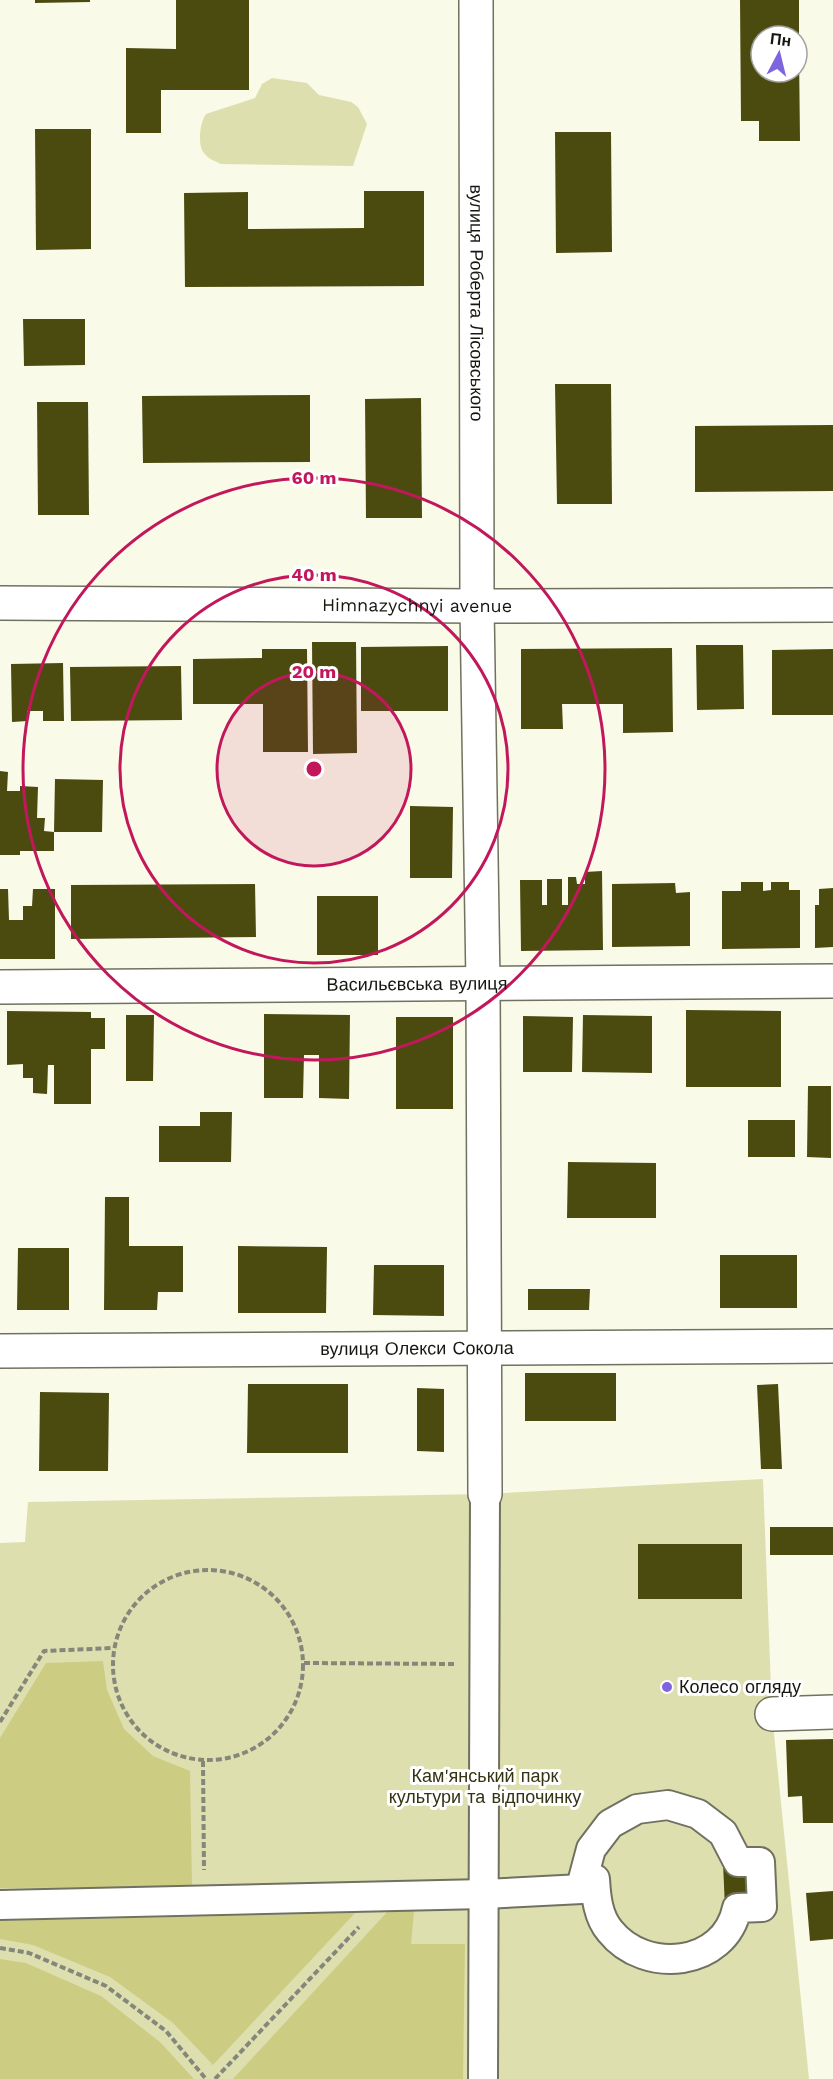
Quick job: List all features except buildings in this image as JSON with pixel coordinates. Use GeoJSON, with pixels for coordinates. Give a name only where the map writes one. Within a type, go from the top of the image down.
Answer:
{"type":"FeatureCollection","features":[{"type":"Feature","properties":{"kind":"street","name":"вулиця Роберта Лісовського"},"geometry":{"type":"LineString","coordinates":[[476,0],[477,606],[483,983],[485,1494]]}},
{"type":"Feature","properties":{"kind":"street","name":"Himnazychnyi avenue"},"geometry":{"type":"LineString","coordinates":[[0,603],[477,606],[833,605]]}},
{"type":"Feature","properties":{"kind":"street","name":"Васильєвська вулиця"},"geometry":{"type":"LineString","coordinates":[[0,987],[833,981]]}},
{"type":"Feature","properties":{"kind":"street","name":"вулиця Олекси Сокола"},"geometry":{"type":"LineString","coordinates":[[0,1351],[833,1346]]}},
{"type":"Feature","properties":{"kind":"street"},"geometry":{"type":"LineString","coordinates":[[483,2079],[485,1494]]}},
{"type":"Feature","properties":{"kind":"street"},"geometry":{"type":"LineString","coordinates":[[772,1714],[833,1712]]}},
{"type":"Feature","properties":{"kind":"street"},"geometry":{"type":"LineString","coordinates":[[668,1805],[698,1814],[723,1833],[738,1862],[760,1862],[762,1907],[737,1908],[734,1921],[714,1945],[687,1959],[663,1961],[632,1951],[609,1930],[596,1903],[595,1879],[589,1879],[583,1879],[591,1849],[610,1824],[637,1809],[668,1805]]}},
{"type":"Feature","properties":{"kind":"street"},"geometry":{"type":"LineString","coordinates":[[0,1905],[484,1894],[582,1889],[589,1879]]}},
{"type":"Feature","properties":{"kind":"path"},"geometry":{"type":"LineString","coordinates":[[215,1570],[249,1579],[278,1600],[297,1629],[304,1663],[300,1695],[285,1722],[270,1737],[262,1744],[234,1758],[202,1761],[171,1754],[143,1736],[123,1711],[113,1680],[113,1648],[125,1616],[149,1589],[180,1574],[215,1570]]}},
{"type":"Feature","properties":{"kind":"path"},"geometry":{"type":"LineString","coordinates":[[0,1722],[44,1651],[113,1648]]}},
{"type":"Feature","properties":{"kind":"path"},"geometry":{"type":"LineString","coordinates":[[304,1663],[484,1665]]}},
{"type":"Feature","properties":{"kind":"path"},"geometry":{"type":"LineString","coordinates":[[202,1761],[204,1901]]}},
{"type":"Feature","properties":{"kind":"path"},"geometry":{"type":"LineString","coordinates":[[215,2079],[388,1896]]}},
{"type":"Feature","properties":{"kind":"path"},"geometry":{"type":"LineString","coordinates":[[0,1948],[29,1953],[106,1986],[166,2031],[206,2079]]}},
{"type":"Feature","properties":{"kind":"green space"},"geometry":{"type":"Polygon","coordinates":[[[272,78],[307,83],[319,95],[351,102],[358,107],[367,124],[353,166],[221,164],[206,155],[202,149],[200,134],[206,114],[255,98],[262,84],[272,78]]]}},
{"type":"Feature","properties":{"kind":"green space","name":"Кам'янський парк культури та відпочинку"},"geometry":{"type":"Polygon","coordinates":[[[763,1479],[772,1714],[809,2079],[0,2079],[0,1543],[25,1542],[28,1502],[485,1494],[763,1479]]]}},
{"type":"Feature","properties":{"kind":"green space"},"geometry":{"type":"Polygon","coordinates":[[[103,1661],[107,1690],[124,1729],[153,1756],[190,1771],[192,1887],[0,1888],[0,1738],[46,1663],[103,1661]]]}},
{"type":"Feature","properties":{"kind":"green space"},"geometry":{"type":"Polygon","coordinates":[[[388,1911],[414,1911],[411,1944],[465,1944],[463,2079],[233,2079],[388,1911]]]}},
{"type":"Feature","properties":{"kind":"green space"},"geometry":{"type":"Polygon","coordinates":[[[355,1913],[213,2065],[173,2023],[110,1977],[33,1945],[0,1939],[0,1921],[355,1913]]]}},
{"type":"Feature","properties":{"kind":"green space"},"geometry":{"type":"Polygon","coordinates":[[[0,1959],[26,1963],[101,1996],[160,2042],[194,2079],[0,2079],[0,1959]]]}},
{"type":"Feature","properties":{"kind":"place","name":"Колесо огляду"},"geometry":{"type":"Point","coordinates":[667,1687]}}]}
